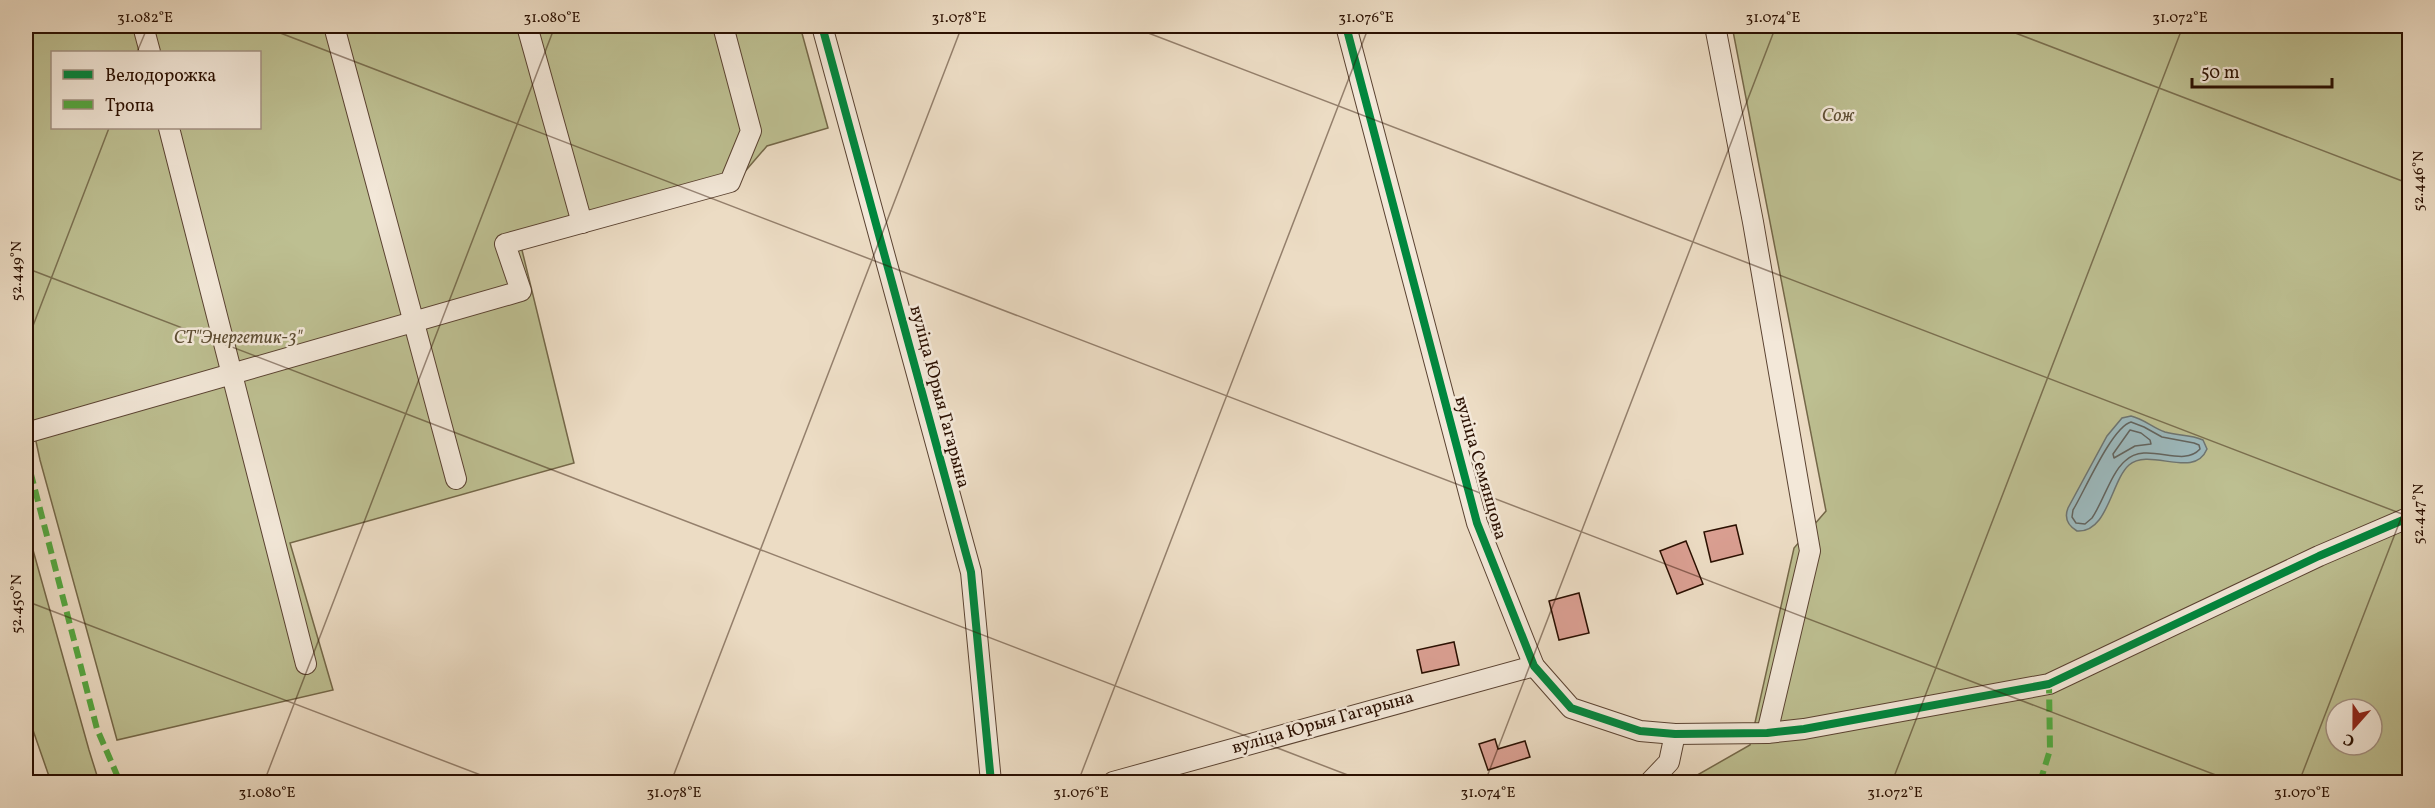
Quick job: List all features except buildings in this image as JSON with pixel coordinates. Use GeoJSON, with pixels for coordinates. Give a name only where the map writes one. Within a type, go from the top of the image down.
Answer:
{"type":"FeatureCollection","features":[{"type":"Feature","properties":{"kind":"street"},"geometry":{"type":"LineString","coordinates":[[143,26],[150,51]]}},
{"type":"Feature","properties":{"kind":"street"},"geometry":{"type":"LineString","coordinates":[[334,26],[456,479]]}},
{"type":"Feature","properties":{"kind":"street"},"geometry":{"type":"LineString","coordinates":[[527,26],[582,223]]}},
{"type":"Feature","properties":{"kind":"street"},"geometry":{"type":"LineString","coordinates":[[26,433],[521,291],[505,244],[730,182],[751,130],[723,26]]}},
{"type":"Feature","properties":{"kind":"street","name":"вуліца Юрыя Гагарына"},"geometry":{"type":"LineString","coordinates":[[822,26],[971,572],[991,783]]}},
{"type":"Feature","properties":{"kind":"street","name":"вуліца Семянцова"},"geometry":{"type":"LineString","coordinates":[[1346,26],[1477,523],[1534,666],[1571,708],[1640,731],[1675,734],[1767,733],[1804,729],[2049,684],[2319,556],[2409,517]]}},
{"type":"Feature","properties":{"kind":"street"},"geometry":{"type":"LineString","coordinates":[[1715,26],[1755,234],[1810,551],[1767,733]]}},
{"type":"Feature","properties":{"kind":"street"},"geometry":{"type":"LineString","coordinates":[[169,129],[306,664]]}},
{"type":"Feature","properties":{"kind":"street","name":"вуліца Юрыя Гагарына"},"geometry":{"type":"LineString","coordinates":[[1113,783],[1534,666]]}},
{"type":"Feature","properties":{"kind":"street"},"geometry":{"type":"LineString","coordinates":[[1650,783],[1669,762],[1675,734]]}},
{"type":"Feature","properties":{"kind":"green space","name":"СТ\"Энергетик-3\""},"geometry":{"type":"Polygon","coordinates":[[[26,26],[800,26],[828,128],[767,146],[735,183],[521,246],[574,463],[290,543],[333,690],[117,740],[40,460],[26,395],[26,26]]]}},
{"type":"Feature","properties":{"kind":"green space","name":"Сож"},"geometry":{"type":"Polygon","coordinates":[[[1732,26],[2409,26],[2409,782],[1685,782],[1750,745],[1794,548],[1826,511],[1732,26]]]}},
{"type":"Feature","properties":{"kind":"green space"},"geometry":{"type":"Polygon","coordinates":[[[26,525],[99,782],[51,782],[26,710],[26,525]]]}},
{"type":"Feature","properties":{"kind":"water"},"geometry":{"type":"Polygon","coordinates":[[[2131,416],[2165,432],[2203,440],[2207,449],[2201,458],[2192,462],[2148,459],[2138,460],[2129,465],[2096,524],[2077,531],[2067,521],[2068,508],[2107,436],[2122,418],[2131,416]]]}},
{"type":"Feature","properties":{"kind":"marked path"},"geometry":{"type":"LineString","coordinates":[[26,455],[97,729],[120,782]]}},
{"type":"Feature","properties":{"kind":"marked path"},"geometry":{"type":"LineString","coordinates":[[2040,782],[2050,750],[2049,684]]}},
{"type":"Feature","properties":{"kind":"cycle path"},"geometry":{"type":"LineString","coordinates":[[822,26],[971,572],[991,782]]}},
{"type":"Feature","properties":{"kind":"cycle path"},"geometry":{"type":"LineString","coordinates":[[1346,26],[1477,523],[1534,666],[1571,708],[1640,731],[1675,734],[1767,733],[1804,729],[2049,684],[2319,556],[2410,517]]}}]}
